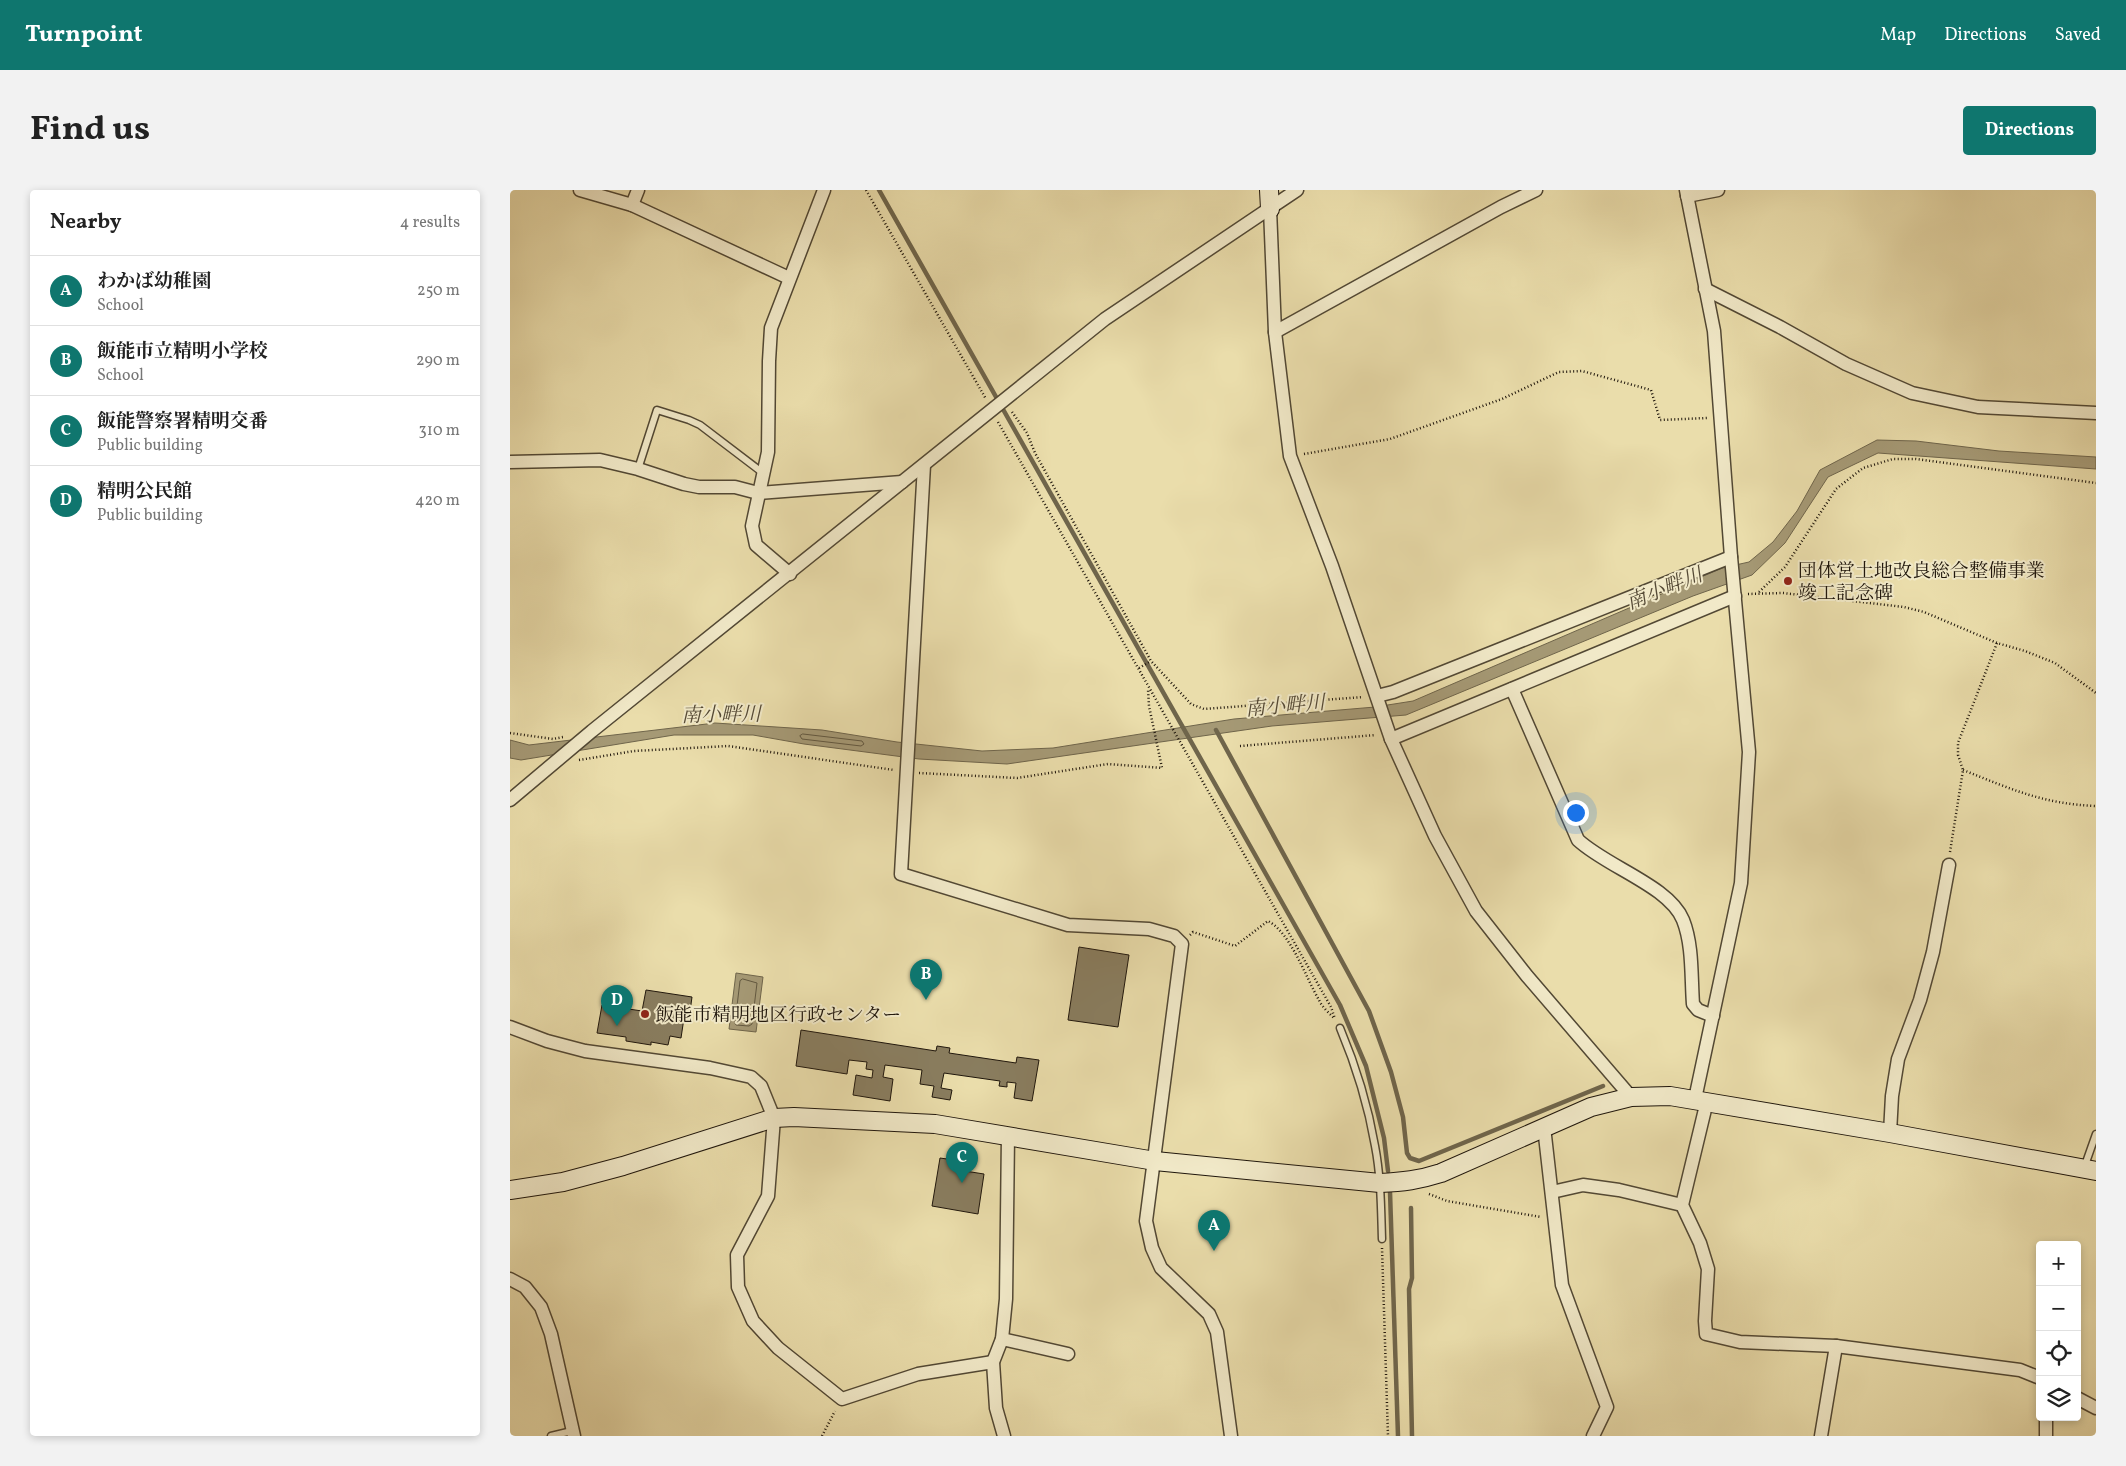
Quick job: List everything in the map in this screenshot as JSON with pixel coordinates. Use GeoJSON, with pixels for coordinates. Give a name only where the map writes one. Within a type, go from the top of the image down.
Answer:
{"type":"FeatureCollection","features":[{"type":"Feature","properties":{"kind":"street"},"geometry":{"type":"LineString","coordinates":[[580,190],[632,205],[789,278]]}},
{"type":"Feature","properties":{"kind":"street"},"geometry":{"type":"LineString","coordinates":[[632,205],[638,190]]}},
{"type":"Feature","properties":{"kind":"street"},"geometry":{"type":"LineString","coordinates":[[790,574],[756,545],[752,526],[768,452],[768,361],[771,328],[824,190]]}},
{"type":"Feature","properties":{"kind":"street"},"geometry":{"type":"LineString","coordinates":[[1269,190],[1275,332],[1290,456],[1332,566],[1390,733],[1435,836],[1476,911],[1527,976],[1630,1097]]}},
{"type":"Feature","properties":{"kind":"street"},"geometry":{"type":"LineString","coordinates":[[510,800],[1105,319],[1297,190]]}},
{"type":"Feature","properties":{"kind":"street"},"geometry":{"type":"LineString","coordinates":[[1275,332],[1501,207],[1536,190]]}},
{"type":"Feature","properties":{"kind":"street"},"geometry":{"type":"LineString","coordinates":[[1718,190],[1686,193],[1714,331],[1731,559],[1749,752],[1741,883],[1713,1016],[1701,1100],[1682,1205],[1700,1243],[1708,1269],[1706,1334],[1740,1342],[1836,1346],[2020,1370],[2036,1376]]}},
{"type":"Feature","properties":{"kind":"street"},"geometry":{"type":"LineString","coordinates":[[1705,289],[1780,327],[1846,364],[1912,393],[1978,407],[2096,413]]}},
{"type":"Feature","properties":{"kind":"street"},"geometry":{"type":"LineString","coordinates":[[510,462],[600,460],[638,469],[684,484],[699,487],[736,487],[758,493],[902,482]]}},
{"type":"Feature","properties":{"kind":"street"},"geometry":{"type":"LineString","coordinates":[[924,466],[901,874],[1068,925],[1149,929],[1174,936],[1182,944],[1146,1221],[1152,1248],[1161,1268],[1209,1314],[1217,1332],[1231,1436]]}},
{"type":"Feature","properties":{"kind":"street"},"geometry":{"type":"LineString","coordinates":[[1377,699],[1731,559]]}},
{"type":"Feature","properties":{"kind":"street"},"geometry":{"type":"LineString","coordinates":[[1390,733],[1512,689],[1735,593]]}},
{"type":"Feature","properties":{"kind":"street"},"geometry":{"type":"LineString","coordinates":[[1512,689],[1578,840],[1598,856],[1661,893],[1673,903],[1683,919],[1688,936],[1693,1004],[1698,1010],[1713,1016]]}},
{"type":"Feature","properties":{"kind":"street"},"geometry":{"type":"LineString","coordinates":[[1890,1133],[1892,1096],[1898,1059],[1920,1000],[1934,952],[1949,865]]}},
{"type":"Feature","properties":{"kind":"street"},"geometry":{"type":"LineString","coordinates":[[510,1027],[547,1041],[585,1051],[710,1068],[752,1077],[761,1086],[774,1118],[768,1196],[737,1255],[738,1288],[753,1321],[778,1348],[842,1399],[918,1374],[993,1362]]}},
{"type":"Feature","properties":{"kind":"street"},"geometry":{"type":"LineString","coordinates":[[510,1190],[563,1182],[623,1166],[774,1118],[794,1117],[911,1122],[1008,1135],[1155,1161],[1380,1183],[1417,1180],[1442,1173],[1592,1107],[1630,1097],[1670,1096],[1890,1133],[2090,1170]]}},
{"type":"Feature","properties":{"kind":"street"},"geometry":{"type":"LineString","coordinates":[[1544,1127],[1562,1285],[1606,1407],[1593,1436]]}},
{"type":"Feature","properties":{"kind":"street"},"geometry":{"type":"LineString","coordinates":[[1004,1436],[996,1408],[993,1362],[1002,1339],[1006,1299],[1008,1135]]}},
{"type":"Feature","properties":{"kind":"street"},"geometry":{"type":"LineString","coordinates":[[1552,1192],[1583,1185],[1619,1190],[1682,1205]]}},
{"type":"Feature","properties":{"kind":"street"},"geometry":{"type":"LineString","coordinates":[[510,1279],[525,1287],[542,1307],[551,1334],[573,1434]]}},
{"type":"Feature","properties":{"kind":"street"},"geometry":{"type":"LineString","coordinates":[[1002,1339],[1068,1354]]}},
{"type":"Feature","properties":{"kind":"street"},"geometry":{"type":"LineString","coordinates":[[1821,1436],[1836,1346]]}},
{"type":"Feature","properties":{"kind":"street"},"geometry":{"type":"LineString","coordinates":[[2081,1400],[2096,1408]]}},
{"type":"Feature","properties":{"kind":"street"},"geometry":{"type":"LineString","coordinates":[[2046,1421],[2046,1436]]}},
{"type":"Feature","properties":{"kind":"lane"},"geometry":{"type":"LineString","coordinates":[[638,469],[657,410],[700,425],[764,474]]}},
{"type":"Feature","properties":{"kind":"lane"},"geometry":{"type":"LineString","coordinates":[[1340,1028],[1354,1061],[1376,1147],[1380,1183],[1382,1239]]}},
{"type":"Feature","properties":{"kind":"lane"},"geometry":{"type":"LineString","coordinates":[[2090,1170],[2096,1134]]}},
{"type":"Feature","properties":{"kind":"lane"},"geometry":{"type":"LineString","coordinates":[[551,1436],[573,1434]]}},
{"type":"Feature","properties":{"kind":"path"},"geometry":{"type":"LineString","coordinates":[[866,190],[998,405],[1148,686],[1326,999],[1340,1028]]}},
{"type":"Feature","properties":{"kind":"path"},"geometry":{"type":"LineString","coordinates":[[1290,456],[1390,440],[1502,398],[1559,372],[1582,371],[1651,390],[1660,420],[1721,418]]}},
{"type":"Feature","properties":{"kind":"path"},"geometry":{"type":"LineString","coordinates":[[998,405],[1027,433],[1035,453],[1150,662],[1191,704],[1204,709],[1377,699]]}},
{"type":"Feature","properties":{"kind":"path"},"geometry":{"type":"LineString","coordinates":[[1759,592],[1786,567],[1836,489],[1863,468],[1893,459],[1916,459],[2096,483]]}},
{"type":"Feature","properties":{"kind":"path"},"geometry":{"type":"LineString","coordinates":[[1735,593],[1784,593],[1924,612],[1997,643],[2056,663],[2096,693]]}},
{"type":"Feature","properties":{"kind":"path"},"geometry":{"type":"LineString","coordinates":[[1949,865],[1963,770],[1958,755],[1958,743],[1997,643]]}},
{"type":"Feature","properties":{"kind":"path"},"geometry":{"type":"LineString","coordinates":[[1140,668],[1150,662]]}},
{"type":"Feature","properties":{"kind":"path"},"geometry":{"type":"LineString","coordinates":[[579,760],[634,751],[728,746],[907,772],[1017,778],[1108,764],[1162,768],[1148,686]]}},
{"type":"Feature","properties":{"kind":"path"},"geometry":{"type":"LineString","coordinates":[[510,733],[553,739],[592,732]]}},
{"type":"Feature","properties":{"kind":"path"},"geometry":{"type":"LineString","coordinates":[[1240,746],[1390,733]]}},
{"type":"Feature","properties":{"kind":"path"},"geometry":{"type":"LineString","coordinates":[[1963,770],[2018,792],[2047,801],[2067,805],[2096,806]]}},
{"type":"Feature","properties":{"kind":"path"},"geometry":{"type":"LineString","coordinates":[[1182,944],[1193,932],[1236,946],[1268,921],[1276,925],[1292,948],[1320,1003],[1335,1019]]}},
{"type":"Feature","properties":{"kind":"path"},"geometry":{"type":"LineString","coordinates":[[1429,1194],[1447,1201],[1555,1218]]}},
{"type":"Feature","properties":{"kind":"path"},"geometry":{"type":"LineString","coordinates":[[1382,1239],[1388,1436]]}},
{"type":"Feature","properties":{"kind":"path"},"geometry":{"type":"LineString","coordinates":[[822,1436],[842,1399]]}},
{"type":"Feature","properties":{"kind":"water"},"geometry":{"type":"Polygon","coordinates":[[[1877,440],[1916,441],[1999,451],[2096,457],[2096,469],[1878,453],[1828,477],[1785,543],[1752,575],[1693,596],[1406,715],[1272,726],[1007,764],[919,759],[804,744],[753,735],[674,735],[521,760],[510,758],[510,740],[529,745],[715,723],[822,730],[897,742],[982,751],[1053,748],[1234,719],[1375,707],[1413,701],[1722,568],[1749,562],[1773,542],[1797,511],[1820,470],[1877,440]]]}},
{"type":"Feature","properties":{"kind":"water"},"geometry":{"type":"Polygon","coordinates":[[[736,973],[763,977],[756,1032],[729,1029],[736,973]]]}},
{"type":"Feature","properties":{"kind":"building"},"geometry":{"type":"Polygon","coordinates":[[[1079,947],[1129,955],[1118,1027],[1068,1020],[1079,947]]]}},
{"type":"Feature","properties":{"kind":"building","name":"飯能市精明地区行政センター"},"geometry":{"type":"Polygon","coordinates":[[[646,990],[692,997],[689,1019],[684,1018],[681,1038],[670,1036],[668,1045],[651,1042],[651,1045],[626,1041],[626,1037],[597,1033],[602,1005],[642,1011],[646,990]]]}},
{"type":"Feature","properties":{"kind":"building"},"geometry":{"type":"Polygon","coordinates":[[[801,1030],[936,1051],[937,1046],[950,1048],[949,1053],[1016,1063],[1017,1057],[1039,1060],[1032,1101],[1014,1098],[1016,1083],[1007,1082],[1007,1087],[999,1086],[1000,1081],[944,1073],[941,1088],[952,1090],[950,1100],[932,1097],[934,1086],[920,1084],[922,1070],[885,1065],[883,1077],[893,1079],[890,1101],[853,1095],[856,1075],[872,1078],[873,1070],[866,1069],[867,1062],[849,1060],[847,1074],[796,1066],[801,1030]]]}},
{"type":"Feature","properties":{"kind":"building"},"geometry":{"type":"Polygon","coordinates":[[[940,1158],[954,1160],[952,1169],[984,1174],[978,1214],[932,1206],[940,1158]]]}},
{"type":"Feature","properties":{"kind":"waterway"},"geometry":{"type":"LineString","coordinates":[[879,190],[1340,1005],[1366,1066],[1384,1138],[1388,1171]]}},
{"type":"Feature","properties":{"kind":"waterway"},"geometry":{"type":"LineString","coordinates":[[1216,730],[1369,1011],[1391,1072],[1403,1117],[1407,1153],[1410,1158],[1419,1161],[1603,1086]]}},
{"type":"Feature","properties":{"kind":"waterway"},"geometry":{"type":"LineString","coordinates":[[1390,1192],[1398,1436]]}},
{"type":"Feature","properties":{"kind":"waterway"},"geometry":{"type":"LineString","coordinates":[[1411,1208],[1412,1278],[1409,1289],[1412,1436]]}},
{"type":"Feature","properties":{"kind":"place","name":"団体営土地改良総合整備事業 竣工記念碑"},"geometry":{"type":"Point","coordinates":[1788,581]}},
{"type":"Feature","properties":{"kind":"place","name":"飯能市立精明小学校"},"geometry":{"type":"Point","coordinates":[926,1000]}},
{"type":"Feature","properties":{"kind":"place","name":"飯能市精明地区行政センター"},"geometry":{"type":"Point","coordinates":[645,1014]}},
{"type":"Feature","properties":{"kind":"place","name":"精明公民館"},"geometry":{"type":"Point","coordinates":[617,1026]}},
{"type":"Feature","properties":{"kind":"place","name":"飯能警察署精明交番"},"geometry":{"type":"Point","coordinates":[962,1183]}},
{"type":"Feature","properties":{"kind":"place","name":"わかば幼稚園"},"geometry":{"type":"Point","coordinates":[1214,1251]}},
{"type":"Feature","properties":{"kind":"water label","name":"南小畔川"},"geometry":{"type":"Point","coordinates":[1664,588]}},
{"type":"Feature","properties":{"kind":"water label","name":"南小畔川"},"geometry":{"type":"Point","coordinates":[1285,705]}},
{"type":"Feature","properties":{"kind":"water label","name":"南小畔川"},"geometry":{"type":"Point","coordinates":[721,714]}}]}
